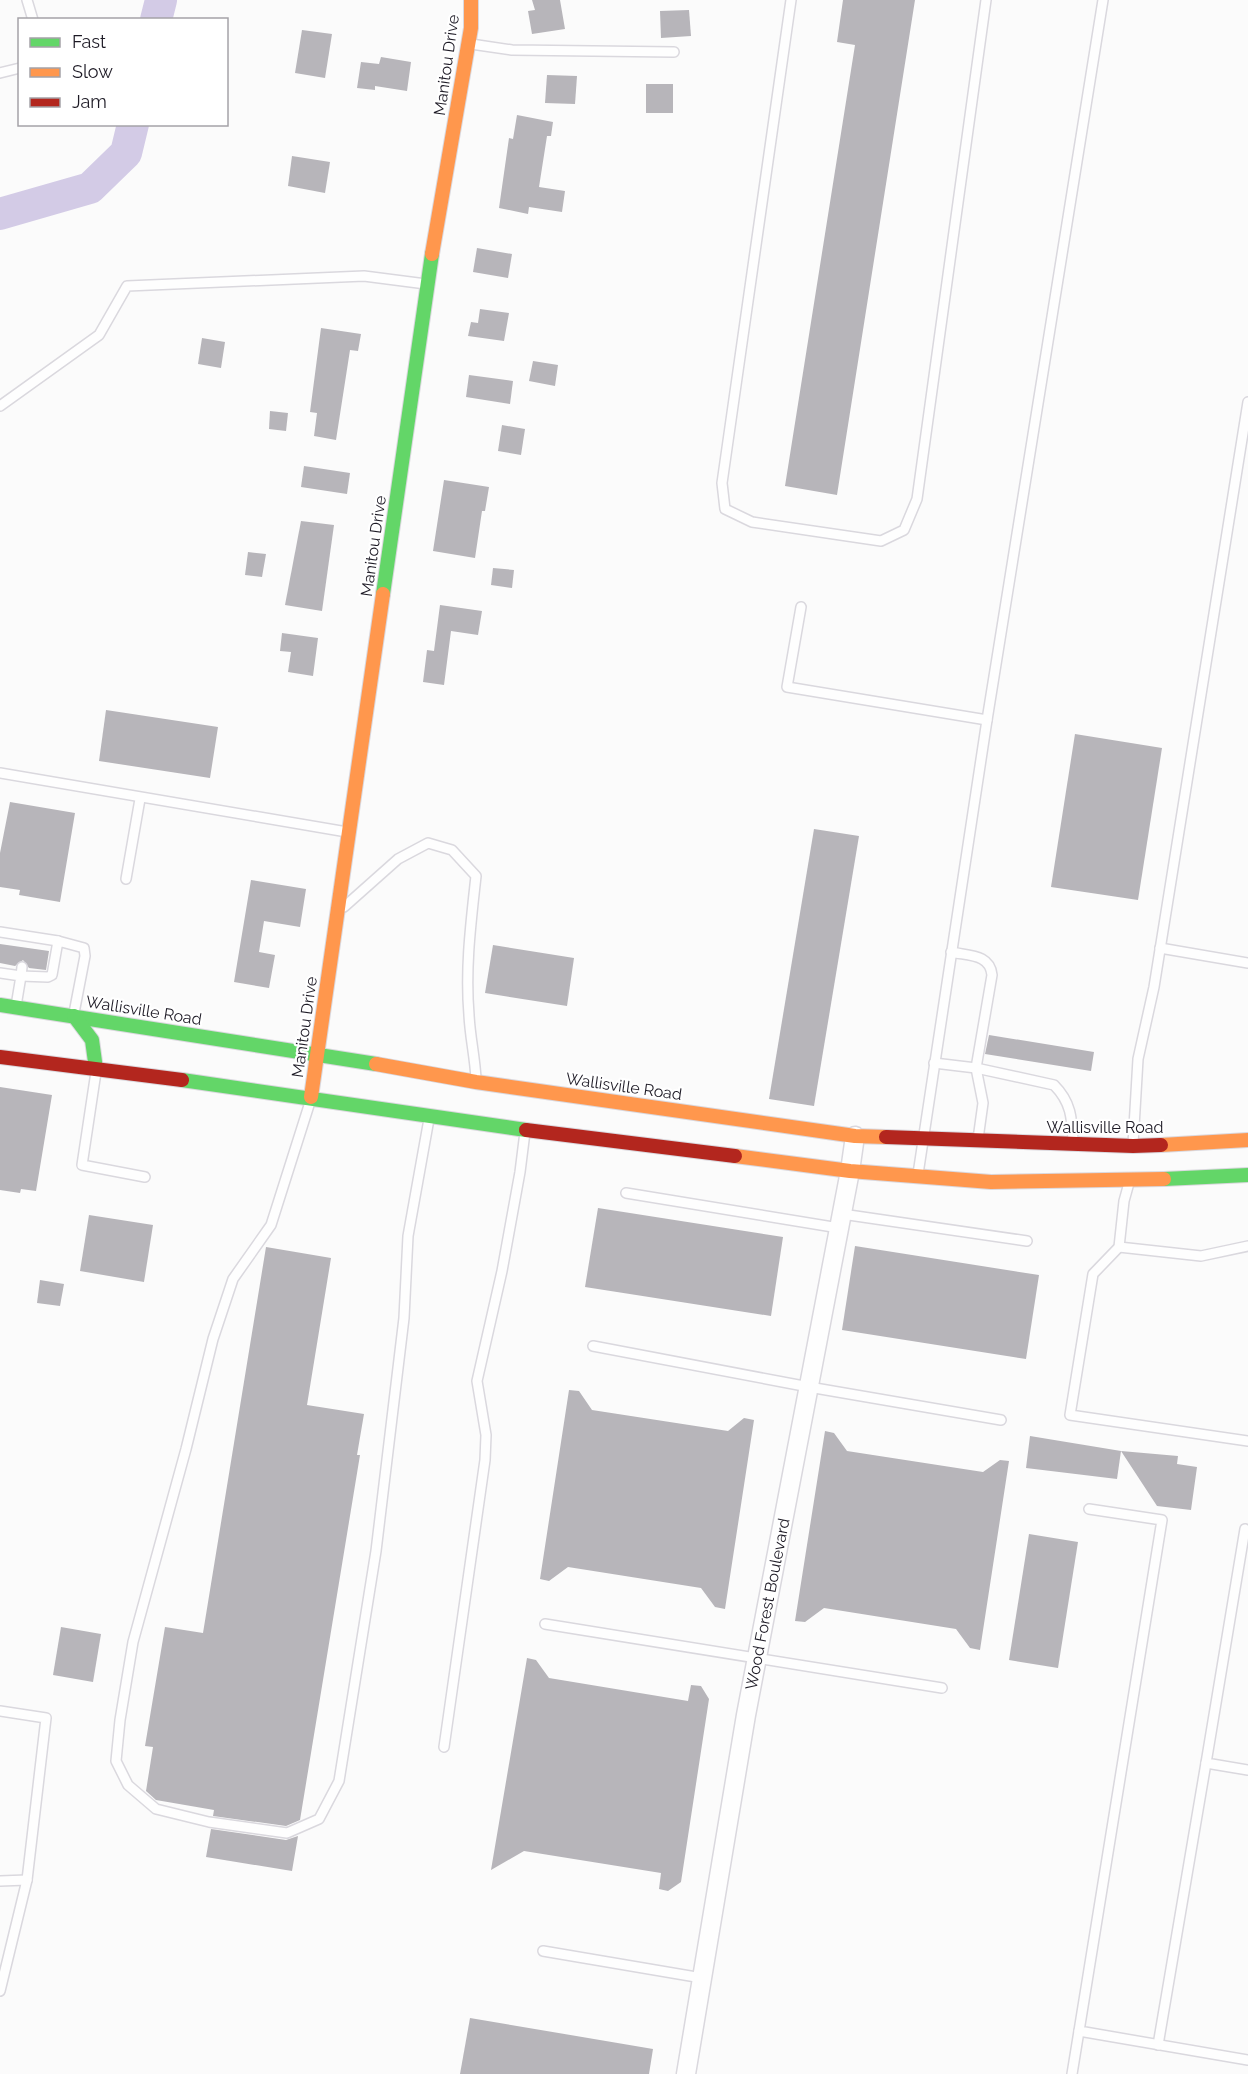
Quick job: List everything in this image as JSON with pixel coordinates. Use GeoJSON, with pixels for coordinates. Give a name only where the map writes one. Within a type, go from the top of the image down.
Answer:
{"type":"FeatureCollection","features":[{"type":"Feature","properties":{"kind":"main road","name":"Manitou Drive"},"geometry":{"type":"LineString","coordinates":[[311,1097],[427,284],[468,44],[471,0]]}},
{"type":"Feature","properties":{"kind":"main road","name":"Wallisville Road"},"geometry":{"type":"LineString","coordinates":[[0,1005],[316,1053],[475,1087],[855,1136],[1074,1144],[1132,1164],[1248,1175]]}},
{"type":"Feature","properties":{"kind":"main road"},"geometry":{"type":"LineString","coordinates":[[74,1016],[88,1030],[97,1048],[96,1070]]}},
{"type":"Feature","properties":{"kind":"main road","name":"Wallisville Road"},"geometry":{"type":"LineString","coordinates":[[0,1058],[311,1097],[430,1116],[473,1117],[525,1130],[850,1172],[991,1182],[1132,1164],[1248,1140]]}},
{"type":"Feature","properties":{"kind":"street","name":"Wood Forest Boulevard"},"geometry":{"type":"LineString","coordinates":[[686,2074],[757,1658],[841,1221],[855,1136]]}},
{"type":"Feature","properties":{"kind":"lane"},"geometry":{"type":"LineString","coordinates":[[27,0],[32,18]]}},
{"type":"Feature","properties":{"kind":"lane"},"geometry":{"type":"LineString","coordinates":[[791,0],[722,483],[725,509],[752,522],[880,541],[904,530],[917,498],[986,0]]}},
{"type":"Feature","properties":{"kind":"lane"},"geometry":{"type":"LineString","coordinates":[[918,1176],[987,720],[1103,0]]}},
{"type":"Feature","properties":{"kind":"lane"},"geometry":{"type":"LineString","coordinates":[[468,44],[512,50],[674,52]]}},
{"type":"Feature","properties":{"kind":"lane"},"geometry":{"type":"LineString","coordinates":[[0,73],[18,68]]}},
{"type":"Feature","properties":{"kind":"lane"},"geometry":{"type":"LineString","coordinates":[[0,406],[99,335],[127,286],[364,276],[427,284]]}},
{"type":"Feature","properties":{"kind":"lane"},"geometry":{"type":"LineString","coordinates":[[1248,402],[1160,948],[1138,1059],[1132,1164],[1124,1201],[1119,1247],[1093,1274],[1070,1415],[1248,1441]]}},
{"type":"Feature","properties":{"kind":"lane"},"geometry":{"type":"LineString","coordinates":[[801,608],[787,687],[987,720]]}},
{"type":"Feature","properties":{"kind":"lane"},"geometry":{"type":"LineString","coordinates":[[0,773],[140,799],[349,833]]}},
{"type":"Feature","properties":{"kind":"lane"},"geometry":{"type":"LineString","coordinates":[[126,879],[140,799]]}},
{"type":"Feature","properties":{"kind":"lane"},"geometry":{"type":"LineString","coordinates":[[337,913],[398,860],[428,843],[452,850],[465,861],[476,876],[468,956],[469,1016],[475,1054],[475,1087]]}},
{"type":"Feature","properties":{"kind":"lane"},"geometry":{"type":"LineString","coordinates":[[4,944],[2,933],[78,945],[85,952],[74,1016]]}},
{"type":"Feature","properties":{"kind":"lane"},"geometry":{"type":"LineString","coordinates":[[25,948],[27,936]]}},
{"type":"Feature","properties":{"kind":"lane"},"geometry":{"type":"LineString","coordinates":[[1,970],[22,971],[43,978],[52,975],[58,941]]}},
{"type":"Feature","properties":{"kind":"lane"},"geometry":{"type":"LineString","coordinates":[[1160,948],[1248,963]]}},
{"type":"Feature","properties":{"kind":"lane"},"geometry":{"type":"LineString","coordinates":[[951,952],[984,958],[991,966],[992,975],[976,1068],[983,1103],[977,1141]]}},
{"type":"Feature","properties":{"kind":"lane"},"geometry":{"type":"LineString","coordinates":[[16,1008],[22,971]]}},
{"type":"Feature","properties":{"kind":"lane"},"geometry":{"type":"LineString","coordinates":[[934,1063],[976,1068],[1054,1085],[1063,1094],[1071,1111],[1074,1144]]}},
{"type":"Feature","properties":{"kind":"lane"},"geometry":{"type":"LineString","coordinates":[[96,1070],[82,1166],[145,1177]]}},
{"type":"Feature","properties":{"kind":"lane"},"geometry":{"type":"LineString","coordinates":[[311,1097],[271,1226],[233,1279],[213,1339],[186,1449],[133,1642],[120,1720],[116,1761],[128,1785],[156,1809],[209,1822],[287,1833],[319,1819],[339,1781],[378,1539],[404,1318],[408,1236],[430,1116]]}},
{"type":"Feature","properties":{"kind":"lane"},"geometry":{"type":"LineString","coordinates":[[444,1747],[485,1460],[486,1434],[477,1381],[502,1271],[520,1172],[525,1130]]}},
{"type":"Feature","properties":{"kind":"lane"},"geometry":{"type":"LineString","coordinates":[[626,1193],[841,1221],[1027,1241]]}},
{"type":"Feature","properties":{"kind":"lane"},"geometry":{"type":"LineString","coordinates":[[1119,1247],[1201,1256],[1248,1246]]}},
{"type":"Feature","properties":{"kind":"lane"},"geometry":{"type":"LineString","coordinates":[[593,1346],[1001,1420]]}},
{"type":"Feature","properties":{"kind":"lane"},"geometry":{"type":"LineString","coordinates":[[1072,2074],[1162,1520],[1089,1509]]}},
{"type":"Feature","properties":{"kind":"lane"},"geometry":{"type":"LineString","coordinates":[[1158,2044],[1245,1529]]}},
{"type":"Feature","properties":{"kind":"lane"},"geometry":{"type":"LineString","coordinates":[[546,1624],[942,1688]]}},
{"type":"Feature","properties":{"kind":"lane"},"geometry":{"type":"LineString","coordinates":[[0,1711],[46,1718],[27,1880],[0,1991]]}},
{"type":"Feature","properties":{"kind":"lane"},"geometry":{"type":"LineString","coordinates":[[1206,1762],[1248,1770]]}},
{"type":"Feature","properties":{"kind":"lane"},"geometry":{"type":"LineString","coordinates":[[0,1881],[27,1880]]}},
{"type":"Feature","properties":{"kind":"lane"},"geometry":{"type":"LineString","coordinates":[[543,1951],[702,1978]]}},
{"type":"Feature","properties":{"kind":"lane"},"geometry":{"type":"LineString","coordinates":[[1079,2031],[1248,2060]]}},
{"type":"Feature","properties":{"kind":"building"},"geometry":{"type":"Polygon","coordinates":[[[532,0],[560,0],[565,29],[532,34],[528,11],[535,10],[532,0]]]}},
{"type":"Feature","properties":{"kind":"building"},"geometry":{"type":"Polygon","coordinates":[[[843,0],[915,0],[837,495],[785,486],[855,45],[837,42],[843,0]]]}},
{"type":"Feature","properties":{"kind":"building"},"geometry":{"type":"Polygon","coordinates":[[[689,10],[691,36],[661,38],[660,11],[689,10]]]}},
{"type":"Feature","properties":{"kind":"building"},"geometry":{"type":"Polygon","coordinates":[[[302,30],[332,34],[325,78],[295,73],[302,30]]]}},
{"type":"Feature","properties":{"kind":"building"},"geometry":{"type":"Polygon","coordinates":[[[381,57],[411,62],[407,91],[375,86],[375,90],[357,88],[361,62],[379,64],[381,57]]]}},
{"type":"Feature","properties":{"kind":"building"},"geometry":{"type":"Polygon","coordinates":[[[547,75],[577,76],[575,104],[545,103],[547,75]]]}},
{"type":"Feature","properties":{"kind":"building"},"geometry":{"type":"Polygon","coordinates":[[[646,84],[673,84],[673,113],[646,113],[646,84]]]}},
{"type":"Feature","properties":{"kind":"building"},"geometry":{"type":"Polygon","coordinates":[[[517,115],[553,122],[551,136],[547,136],[539,187],[565,191],[562,212],[529,207],[528,214],[499,208],[509,138],[513,139],[517,115]]]}},
{"type":"Feature","properties":{"kind":"building"},"geometry":{"type":"Polygon","coordinates":[[[292,156],[330,162],[325,193],[288,186],[292,156]]]}},
{"type":"Feature","properties":{"kind":"building"},"geometry":{"type":"Polygon","coordinates":[[[477,248],[512,254],[508,278],[473,272],[477,248]]]}},
{"type":"Feature","properties":{"kind":"building"},"geometry":{"type":"Polygon","coordinates":[[[480,309],[509,313],[504,341],[468,336],[471,322],[478,323],[480,309]]]}},
{"type":"Feature","properties":{"kind":"building"},"geometry":{"type":"Polygon","coordinates":[[[321,328],[361,334],[358,351],[350,350],[336,440],[314,436],[317,413],[310,412],[321,328]]]}},
{"type":"Feature","properties":{"kind":"building"},"geometry":{"type":"Polygon","coordinates":[[[202,338],[225,342],[221,368],[198,364],[202,338]]]}},
{"type":"Feature","properties":{"kind":"building"},"geometry":{"type":"Polygon","coordinates":[[[533,361],[558,365],[555,386],[529,381],[533,361]]]}},
{"type":"Feature","properties":{"kind":"building"},"geometry":{"type":"Polygon","coordinates":[[[469,375],[513,381],[510,404],[466,397],[469,375]]]}},
{"type":"Feature","properties":{"kind":"building"},"geometry":{"type":"Polygon","coordinates":[[[270,411],[288,413],[286,431],[269,429],[270,411]]]}},
{"type":"Feature","properties":{"kind":"building"},"geometry":{"type":"Polygon","coordinates":[[[502,425],[525,429],[521,455],[498,451],[502,425]]]}},
{"type":"Feature","properties":{"kind":"building"},"geometry":{"type":"Polygon","coordinates":[[[304,466],[350,473],[347,494],[301,487],[304,466]]]}},
{"type":"Feature","properties":{"kind":"building"},"geometry":{"type":"Polygon","coordinates":[[[444,480],[489,487],[485,511],[482,511],[475,558],[433,551],[444,480]]]}},
{"type":"Feature","properties":{"kind":"building"},"geometry":{"type":"Polygon","coordinates":[[[301,521],[334,525],[322,611],[285,605],[301,521]]]}},
{"type":"Feature","properties":{"kind":"building"},"geometry":{"type":"Polygon","coordinates":[[[248,552],[266,554],[262,577],[245,575],[248,552]]]}},
{"type":"Feature","properties":{"kind":"building"},"geometry":{"type":"Polygon","coordinates":[[[493,568],[514,570],[512,588],[491,585],[493,568]]]}},
{"type":"Feature","properties":{"kind":"building"},"geometry":{"type":"Polygon","coordinates":[[[440,605],[482,611],[478,635],[451,631],[444,685],[423,682],[427,650],[434,651],[440,605]]]}},
{"type":"Feature","properties":{"kind":"building"},"geometry":{"type":"Polygon","coordinates":[[[282,633],[318,638],[313,676],[288,672],[291,652],[280,651],[282,633]]]}},
{"type":"Feature","properties":{"kind":"building"},"geometry":{"type":"Polygon","coordinates":[[[106,710],[218,727],[210,778],[99,761],[106,710]]]}},
{"type":"Feature","properties":{"kind":"building"},"geometry":{"type":"Polygon","coordinates":[[[1075,734],[1162,748],[1138,900],[1051,887],[1075,734]]]}},
{"type":"Feature","properties":{"kind":"building"},"geometry":{"type":"Polygon","coordinates":[[[10,802],[75,813],[60,902],[19,895],[20,890],[0,887],[0,853],[10,802]]]}},
{"type":"Feature","properties":{"kind":"building"},"geometry":{"type":"Polygon","coordinates":[[[814,829],[859,836],[814,1106],[769,1099],[814,829]]]}},
{"type":"Feature","properties":{"kind":"building"},"geometry":{"type":"Polygon","coordinates":[[[251,880],[306,889],[300,927],[264,921],[259,952],[275,955],[269,988],[234,982],[251,880]]]}},
{"type":"Feature","properties":{"kind":"building"},"geometry":{"type":"Polygon","coordinates":[[[0,944],[49,951],[46,970],[29,968],[23,960],[15,966],[0,963],[0,944]]]}},
{"type":"Feature","properties":{"kind":"building"},"geometry":{"type":"Polygon","coordinates":[[[493,945],[574,958],[567,1006],[485,993],[493,945]]]}},
{"type":"Feature","properties":{"kind":"building"},"geometry":{"type":"Polygon","coordinates":[[[989,1035],[1094,1052],[1091,1071],[985,1054],[989,1035]]]}},
{"type":"Feature","properties":{"kind":"building"},"geometry":{"type":"Polygon","coordinates":[[[0,1087],[52,1095],[36,1191],[21,1189],[20,1193],[0,1190],[0,1087]]]}},
{"type":"Feature","properties":{"kind":"building"},"geometry":{"type":"Polygon","coordinates":[[[598,1208],[783,1237],[771,1316],[585,1287],[598,1208]]]}},
{"type":"Feature","properties":{"kind":"building"},"geometry":{"type":"Polygon","coordinates":[[[89,1215],[153,1225],[144,1282],[80,1271],[89,1215]]]}},
{"type":"Feature","properties":{"kind":"building"},"geometry":{"type":"Polygon","coordinates":[[[855,1246],[1039,1275],[1026,1359],[842,1330],[855,1246]]]}},
{"type":"Feature","properties":{"kind":"building"},"geometry":{"type":"Polygon","coordinates":[[[266,1247],[331,1258],[307,1405],[364,1414],[357,1455],[360,1455],[300,1820],[286,1826],[213,1816],[214,1810],[156,1800],[146,1791],[153,1747],[145,1746],[165,1627],[203,1633],[266,1247]]]}},
{"type":"Feature","properties":{"kind":"building"},"geometry":{"type":"Polygon","coordinates":[[[40,1280],[64,1284],[60,1306],[37,1303],[40,1280]]]}},
{"type":"Feature","properties":{"kind":"building"},"geometry":{"type":"Polygon","coordinates":[[[569,1390],[579,1391],[592,1410],[728,1431],[744,1418],[754,1420],[725,1609],[715,1607],[701,1588],[568,1567],[549,1581],[540,1579],[569,1390]]]}},
{"type":"Feature","properties":{"kind":"building"},"geometry":{"type":"Polygon","coordinates":[[[825,1431],[834,1433],[847,1451],[983,1472],[1000,1460],[1009,1461],[980,1650],[970,1648],[956,1629],[824,1608],[805,1622],[795,1621],[825,1431]]]}},
{"type":"Feature","properties":{"kind":"building"},"geometry":{"type":"Polygon","coordinates":[[[1030,1436],[1121,1451],[1117,1479],[1026,1468],[1030,1436]]]}},
{"type":"Feature","properties":{"kind":"building"},"geometry":{"type":"Polygon","coordinates":[[[1121,1451],[1178,1456],[1177,1464],[1197,1467],[1191,1510],[1157,1506],[1121,1451]]]}},
{"type":"Feature","properties":{"kind":"building"},"geometry":{"type":"Polygon","coordinates":[[[1029,1534],[1078,1542],[1058,1668],[1009,1660],[1029,1534]]]}},
{"type":"Feature","properties":{"kind":"building"},"geometry":{"type":"Polygon","coordinates":[[[61,1627],[101,1634],[93,1682],[53,1675],[61,1627]]]}},
{"type":"Feature","properties":{"kind":"building"},"geometry":{"type":"Polygon","coordinates":[[[527,1658],[536,1660],[549,1678],[688,1701],[691,1685],[701,1686],[709,1699],[681,1882],[668,1891],[659,1889],[661,1873],[524,1851],[491,1870],[527,1658]]]}},
{"type":"Feature","properties":{"kind":"building"},"geometry":{"type":"Polygon","coordinates":[[[211,1829],[286,1840],[298,1836],[292,1871],[206,1857],[211,1829]]]}},
{"type":"Feature","properties":{"kind":"building"},"geometry":{"type":"Polygon","coordinates":[[[470,2018],[653,2049],[649,2074],[460,2074],[470,2018]]]}},
{"type":"Feature","properties":{"kind":"waterway"},"geometry":{"type":"LineString","coordinates":[[156,18],[161,0]]}},
{"type":"Feature","properties":{"kind":"waterway"},"geometry":{"type":"LineString","coordinates":[[0,214],[90,188],[126,153],[133,126]]}},
{"type":"Feature","properties":{"kind":"traffic: fast"},"geometry":{"type":"LineString","coordinates":[[383,594],[432,254]]}},
{"type":"Feature","properties":{"kind":"traffic: fast"},"geometry":{"type":"LineString","coordinates":[[0,1005],[376,1064]]}},
{"type":"Feature","properties":{"kind":"traffic: fast"},"geometry":{"type":"LineString","coordinates":[[74,1016],[92,1040],[96,1069]]}},
{"type":"Feature","properties":{"kind":"traffic: fast"},"geometry":{"type":"LineString","coordinates":[[182,1080],[526,1130]]}},
{"type":"Feature","properties":{"kind":"traffic: fast"},"geometry":{"type":"LineString","coordinates":[[1164,1179],[1248,1175]]}},
{"type":"Feature","properties":{"kind":"traffic: slow"},"geometry":{"type":"LineString","coordinates":[[432,254],[471,28],[471,0]]}},
{"type":"Feature","properties":{"kind":"traffic: slow"},"geometry":{"type":"LineString","coordinates":[[311,1097],[383,594]]}},
{"type":"Feature","properties":{"kind":"traffic: slow"},"geometry":{"type":"LineString","coordinates":[[376,1064],[476,1082],[855,1136],[886,1137]]}},
{"type":"Feature","properties":{"kind":"traffic: slow"},"geometry":{"type":"LineString","coordinates":[[1161,1145],[1248,1140]]}},
{"type":"Feature","properties":{"kind":"traffic: slow"},"geometry":{"type":"LineString","coordinates":[[735,1156],[850,1171],[991,1182],[1164,1179]]}},
{"type":"Feature","properties":{"kind":"traffic: jam"},"geometry":{"type":"LineString","coordinates":[[0,1057],[182,1080]]}},
{"type":"Feature","properties":{"kind":"traffic: jam"},"geometry":{"type":"LineString","coordinates":[[526,1130],[735,1156]]}},
{"type":"Feature","properties":{"kind":"traffic: jam"},"geometry":{"type":"LineString","coordinates":[[886,1137],[1133,1146],[1161,1145]]}}]}
